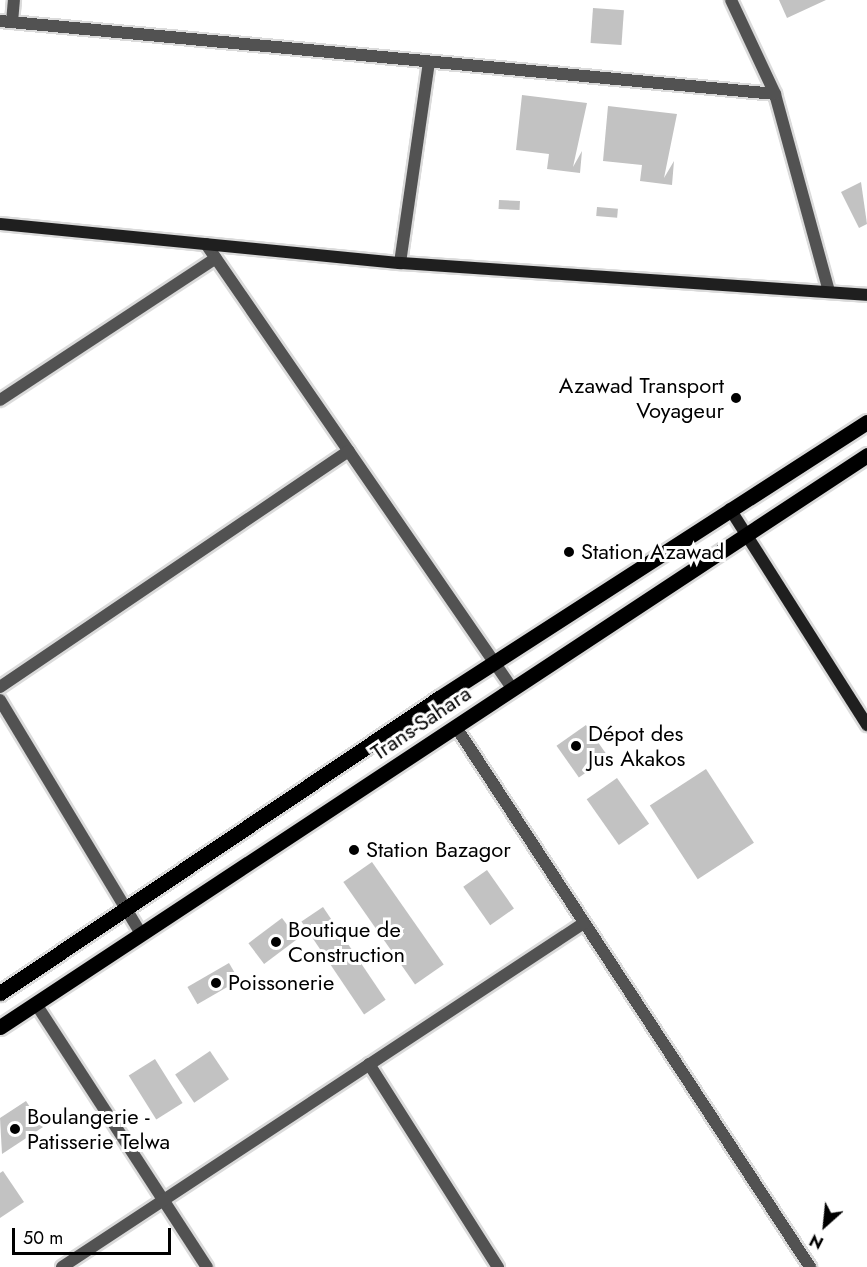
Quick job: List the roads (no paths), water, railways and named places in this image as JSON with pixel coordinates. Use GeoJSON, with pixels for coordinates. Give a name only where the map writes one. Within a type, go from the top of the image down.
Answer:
{"type":"FeatureCollection","features":[{"type":"Feature","properties":{"kind":"main road","name":"Trans-Sahara"},"geometry":{"type":"LineString","coordinates":[[0,993],[494,662],[867,422]]}},
{"type":"Feature","properties":{"kind":"main road","name":"Trans-Sahara"},"geometry":{"type":"LineString","coordinates":[[0,1027],[456,727],[742,535],[867,455]]}},
{"type":"Feature","properties":{"kind":"street"},"geometry":{"type":"LineString","coordinates":[[14,0],[6,22],[775,94]]}},
{"type":"Feature","properties":{"kind":"street"},"geometry":{"type":"LineString","coordinates":[[731,0],[775,94],[829,291]]}},
{"type":"Feature","properties":{"kind":"street"},"geometry":{"type":"LineString","coordinates":[[400,263],[429,62]]}},
{"type":"Feature","properties":{"kind":"street"},"geometry":{"type":"LineString","coordinates":[[0,224],[400,263],[867,295]]}},
{"type":"Feature","properties":{"kind":"street"},"geometry":{"type":"LineString","coordinates":[[206,244],[512,688]]}},
{"type":"Feature","properties":{"kind":"street"},"geometry":{"type":"LineString","coordinates":[[0,400],[216,258]]}},
{"type":"Feature","properties":{"kind":"street"},"geometry":{"type":"LineString","coordinates":[[0,687],[349,451]]}},
{"type":"Feature","properties":{"kind":"street"},"geometry":{"type":"LineString","coordinates":[[730,509],[742,535],[867,726]]}},
{"type":"Feature","properties":{"kind":"street"},"geometry":{"type":"LineString","coordinates":[[0,700],[141,934]]}},
{"type":"Feature","properties":{"kind":"street"},"geometry":{"type":"LineString","coordinates":[[456,727],[810,1267]]}},
{"type":"Feature","properties":{"kind":"street"},"geometry":{"type":"LineString","coordinates":[[62,1267],[584,923]]}},
{"type":"Feature","properties":{"kind":"street"},"geometry":{"type":"LineString","coordinates":[[36,1004],[207,1267]]}},
{"type":"Feature","properties":{"kind":"street"},"geometry":{"type":"LineString","coordinates":[[369,1064],[498,1267]]}},
{"type":"Feature","properties":{"kind":"place","name":"Azawad Transport Voyageur"},"geometry":{"type":"Point","coordinates":[736,398]}},
{"type":"Feature","properties":{"kind":"place","name":"Station Azawad"},"geometry":{"type":"Point","coordinates":[569,552]}},
{"type":"Feature","properties":{"kind":"place","name":"Dépot des Jus Akakos"},"geometry":{"type":"Point","coordinates":[576,746]}},
{"type":"Feature","properties":{"kind":"place","name":"Station Bazagor"},"geometry":{"type":"Point","coordinates":[354,850]}},
{"type":"Feature","properties":{"kind":"place","name":"Boutique de Construction"},"geometry":{"type":"Point","coordinates":[276,942]}},
{"type":"Feature","properties":{"kind":"place","name":"Poissonerie"},"geometry":{"type":"Point","coordinates":[216,983]}},
{"type":"Feature","properties":{"kind":"place","name":"Boulangerie - Patisserie Telwa"},"geometry":{"type":"Point","coordinates":[15,1129]}}]}
